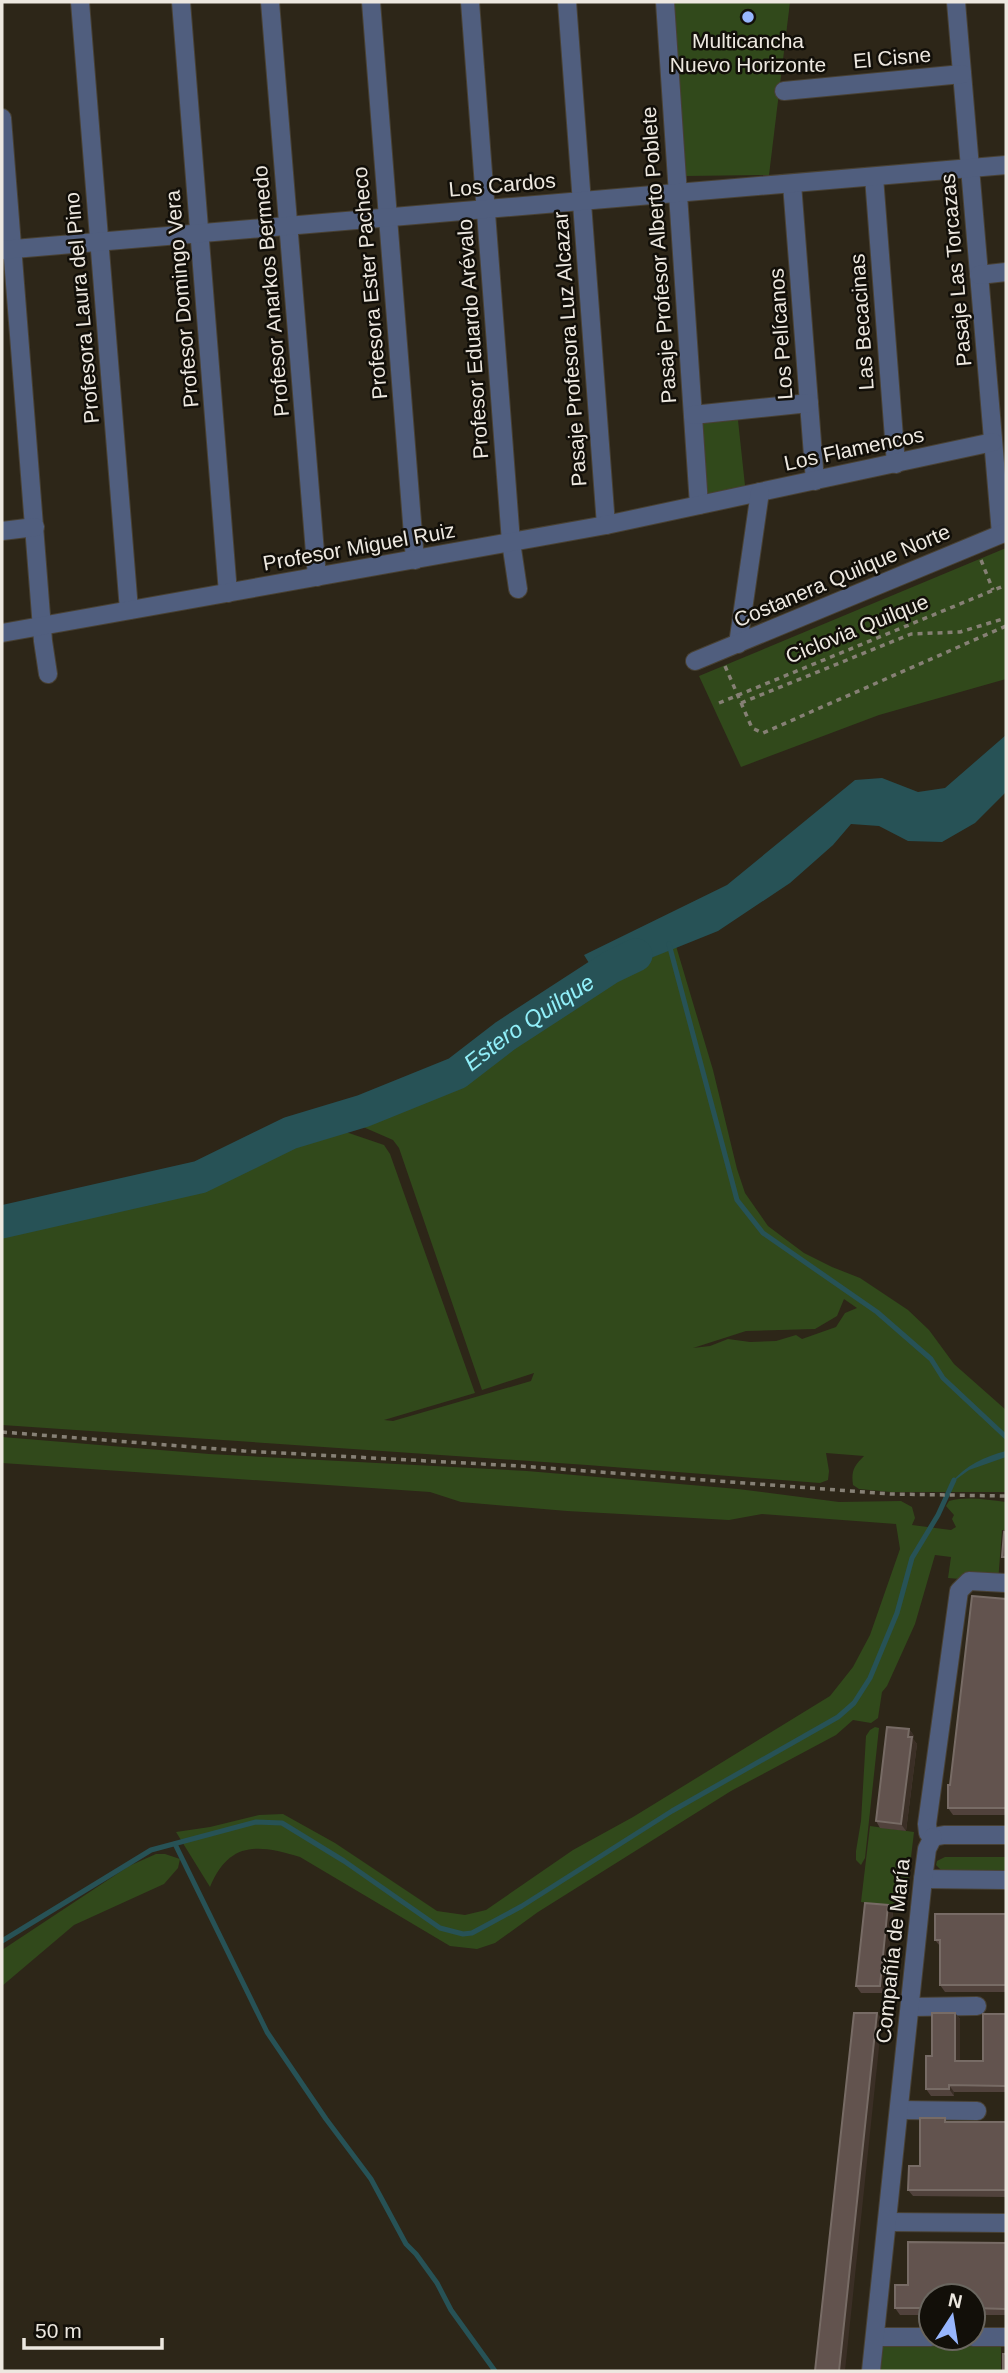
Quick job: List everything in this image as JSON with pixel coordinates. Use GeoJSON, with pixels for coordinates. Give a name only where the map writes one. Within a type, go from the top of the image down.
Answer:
{"type":"FeatureCollection","features":[{"type":"Feature","properties":{"kind":"street","name":"Profesora Laura del Pino"},"geometry":{"type":"LineString","coordinates":[[80,2],[129,610]]}},
{"type":"Feature","properties":{"kind":"street","name":"Profesor Domingo Vera"},"geometry":{"type":"LineString","coordinates":[[181,2],[228,593]]}},
{"type":"Feature","properties":{"kind":"street","name":"Profesor Anarkos Bermedo"},"geometry":{"type":"LineString","coordinates":[[270,2],[317,577]]}},
{"type":"Feature","properties":{"kind":"street","name":"Profesora Ester Pacheco"},"geometry":{"type":"LineString","coordinates":[[371,2],[415,560]]}},
{"type":"Feature","properties":{"kind":"street","name":"Profesor Eduardo Arévalo"},"geometry":{"type":"LineString","coordinates":[[471,2],[511,542],[518,589]]}},
{"type":"Feature","properties":{"kind":"street","name":"Pasaje Profesora Luz Alcazar"},"geometry":{"type":"LineString","coordinates":[[567,2],[606,525]]}},
{"type":"Feature","properties":{"kind":"street","name":"Pasaje Profesor Alberto Poblete"},"geometry":{"type":"LineString","coordinates":[[665,2],[699,505]]}},
{"type":"Feature","properties":{"kind":"street","name":"Pasaje Las Torcazas"},"geometry":{"type":"LineString","coordinates":[[956,2],[993,442],[1004,533]]}},
{"type":"Feature","properties":{"kind":"street","name":"El Cisne"},"geometry":{"type":"LineString","coordinates":[[784,91],[962,74]]}},
{"type":"Feature","properties":{"kind":"street"},"geometry":{"type":"LineString","coordinates":[[2,118],[8,250],[48,674]]}},
{"type":"Feature","properties":{"kind":"street","name":"Los Cardos"},"geometry":{"type":"LineString","coordinates":[[8,250],[1006,165]]}},
{"type":"Feature","properties":{"kind":"street","name":"Las Becacinas"},"geometry":{"type":"LineString","coordinates":[[874,177],[896,464]]}},
{"type":"Feature","properties":{"kind":"street","name":"Los Pelícanos"},"geometry":{"type":"LineString","coordinates":[[792,184],[815,481]]}},
{"type":"Feature","properties":{"kind":"street"},"geometry":{"type":"LineString","coordinates":[[979,275],[1006,272]]}},
{"type":"Feature","properties":{"kind":"street"},"geometry":{"type":"LineString","coordinates":[[693,415],[809,403]]}},
{"type":"Feature","properties":{"kind":"street","name":"Los Flamencos"},"geometry":{"type":"LineString","coordinates":[[724,500],[993,442]]}},
{"type":"Feature","properties":{"kind":"street"},"geometry":{"type":"LineString","coordinates":[[738,644],[760,492]]}},
{"type":"Feature","properties":{"kind":"street","name":"Profesor Miguel Ruiz"},"geometry":{"type":"LineString","coordinates":[[2,633],[606,525],[724,500]]}},
{"type":"Feature","properties":{"kind":"street"},"geometry":{"type":"LineString","coordinates":[[2,531],[34,527]]}},
{"type":"Feature","properties":{"kind":"street","name":"Costanera Quilque Norte"},"geometry":{"type":"LineString","coordinates":[[695,662],[1004,533]]}},
{"type":"Feature","properties":{"kind":"street","name":"Compañía de María"},"geometry":{"type":"LineString","coordinates":[[871,2371],[923,1879],[927,1849],[933,1837],[928,1833],[927,1824],[958,1591],[970,1581],[1006,1583]]}},
{"type":"Feature","properties":{"kind":"street"},"geometry":{"type":"LineString","coordinates":[[933,1837],[1006,1835]]}},
{"type":"Feature","properties":{"kind":"street"},"geometry":{"type":"LineString","coordinates":[[923,1879],[1006,1880]]}},
{"type":"Feature","properties":{"kind":"street"},"geometry":{"type":"LineString","coordinates":[[911,2007],[977,2006]]}},
{"type":"Feature","properties":{"kind":"street"},"geometry":{"type":"LineString","coordinates":[[900,2110],[977,2110]]}},
{"type":"Feature","properties":{"kind":"street"},"geometry":{"type":"LineString","coordinates":[[887,2222],[1006,2223]]}},
{"type":"Feature","properties":{"kind":"street"},"geometry":{"type":"LineString","coordinates":[[875,2337],[917,2337]]}},
{"type":"Feature","properties":{"kind":"street"},"geometry":{"type":"LineString","coordinates":[[987,2337],[1006,2337]]}},
{"type":"Feature","properties":{"kind":"path"},"geometry":{"type":"LineString","coordinates":[[975,545],[993,590]]}},
{"type":"Feature","properties":{"kind":"path","name":"Ciclovia Quilque"},"geometry":{"type":"LineString","coordinates":[[719,702],[1006,585]]}},
{"type":"Feature","properties":{"kind":"path"},"geometry":{"type":"LineString","coordinates":[[741,703],[911,634],[960,632],[1006,618]]}},
{"type":"Feature","properties":{"kind":"path"},"geometry":{"type":"LineString","coordinates":[[719,652],[752,728],[763,733],[1006,626]]}},
{"type":"Feature","properties":{"kind":"path"},"geometry":{"type":"LineString","coordinates":[[2,1432],[890,1494],[1006,1496]]}},
{"type":"Feature","properties":{"kind":"green space"},"geometry":{"type":"Polygon","coordinates":[[[674,2],[790,2],[769,175],[685,176],[674,2]]]}},
{"type":"Feature","properties":{"kind":"green space"},"geometry":{"type":"Polygon","coordinates":[[[737,411],[746,495],[699,505],[693,415],[737,411]]]}},
{"type":"Feature","properties":{"kind":"green space"},"geometry":{"type":"Polygon","coordinates":[[[1006,548],[1006,679],[879,715],[741,767],[699,676],[1006,548]]]}},
{"type":"Feature","properties":{"kind":"green space"},"geometry":{"type":"Polygon","coordinates":[[[676,946],[713,1070],[745,1193],[768,1226],[804,1253],[860,1278],[908,1310],[929,1330],[954,1364],[1006,1410],[1006,1492],[891,1492],[859,1489],[853,1485],[853,1472],[864,1456],[826,1453],[828,1480],[820,1483],[2,1425],[2,1235],[91,1217],[203,1185],[340,1130],[384,1145],[390,1154],[475,1393],[384,1420],[393,1421],[531,1381],[534,1373],[482,1390],[399,1148],[393,1140],[354,1123],[462,1077],[567,1003],[676,946]],[[844,1299],[837,1316],[815,1329],[746,1331],[693,1348],[710,1346],[728,1339],[776,1341],[796,1335],[802,1339],[836,1327],[845,1313],[857,1308],[844,1299]]]}},
{"type":"Feature","properties":{"kind":"green space"},"geometry":{"type":"Polygon","coordinates":[[[2,1437],[209,1454],[527,1471],[738,1489],[839,1502],[901,1501],[912,1507],[915,1518],[912,1525],[951,1530],[956,1527],[952,1519],[954,1515],[946,1506],[949,1501],[985,1499],[1006,1502],[1006,1530],[1002,1530],[998,1582],[948,1578],[951,1557],[935,1555],[915,1624],[882,1692],[878,1718],[871,1723],[853,1720],[836,1735],[731,1791],[538,1912],[495,1943],[477,1949],[450,1946],[300,1857],[285,1853],[258,1849],[236,1854],[226,1861],[210,1887],[176,1832],[259,1815],[283,1814],[335,1843],[437,1911],[465,1915],[486,1910],[573,1850],[633,1817],[830,1696],[853,1667],[870,1635],[900,1549],[896,1524],[762,1514],[729,1520],[567,1511],[461,1502],[430,1492],[2,1463],[2,1437]]]}},
{"type":"Feature","properties":{"kind":"green space"},"geometry":{"type":"Polygon","coordinates":[[[875,1727],[879,1728],[865,1858],[861,1865],[856,1860],[856,1851],[861,1821],[866,1736],[875,1727]]]}},
{"type":"Feature","properties":{"kind":"green space"},"geometry":{"type":"Polygon","coordinates":[[[870,1826],[914,1832],[905,1908],[861,1902],[870,1826]]]}},
{"type":"Feature","properties":{"kind":"green space"},"geometry":{"type":"Polygon","coordinates":[[[156,1854],[180,1859],[178,1868],[164,1884],[74,1925],[2,1986],[2,1950],[129,1866],[156,1854]]]}},
{"type":"Feature","properties":{"kind":"green space"},"geometry":{"type":"Polygon","coordinates":[[[945,1857],[1006,1857],[1006,1871],[941,1870],[936,1865],[937,1861],[945,1857]]]}},
{"type":"Feature","properties":{"kind":"green space"},"geometry":{"type":"Polygon","coordinates":[[[875,2337],[917,2337],[917,2352],[987,2352],[987,2337],[1001,2337],[1001,2371],[871,2371],[875,2337]]]}},
{"type":"Feature","properties":{"kind":"water"},"geometry":{"type":"Polygon","coordinates":[[[1006,735],[1006,792],[975,823],[942,842],[908,841],[879,826],[851,824],[833,845],[790,883],[718,931],[631,966],[602,984],[584,955],[727,885],[855,780],[882,778],[918,792],[945,788],[1006,735]]]}},
{"type":"Feature","properties":{"kind":"water"},"geometry":{"type":"Polygon","coordinates":[[[1006,1451],[1006,1457],[969,1470],[951,1483],[976,1462],[1006,1451]]]}},
{"type":"Feature","properties":{"kind":"building"},"geometry":{"type":"Polygon","coordinates":[[[1004,1532],[1006,1557],[1002,1557],[1004,1532]]]}},
{"type":"Feature","properties":{"kind":"building"},"geometry":{"type":"Polygon","coordinates":[[[972,1596],[1006,1599],[1006,1808],[948,1808],[948,1785],[972,1596]]]}},
{"type":"Feature","properties":{"kind":"building"},"geometry":{"type":"Polygon","coordinates":[[[887,1727],[909,1729],[908,1737],[912,1737],[901,1824],[876,1821],[887,1727]]]}},
{"type":"Feature","properties":{"kind":"building"},"geometry":{"type":"Polygon","coordinates":[[[865,1903],[888,1905],[880,1986],[856,1986],[865,1903]]]}},
{"type":"Feature","properties":{"kind":"building"},"geometry":{"type":"Polygon","coordinates":[[[935,1914],[1006,1914],[1006,1985],[940,1985],[940,1940],[935,1940],[935,1914]]]}},
{"type":"Feature","properties":{"kind":"building"},"geometry":{"type":"Polygon","coordinates":[[[854,2013],[877,2013],[839,2371],[815,2371],[854,2013]]]}},
{"type":"Feature","properties":{"kind":"building"},"geometry":{"type":"Polygon","coordinates":[[[932,2013],[955,2013],[955,2061],[983,2061],[983,2014],[1006,2014],[1006,2086],[949,2085],[949,2089],[926,2089],[926,2056],[932,2056],[932,2013]]]}},
{"type":"Feature","properties":{"kind":"building"},"geometry":{"type":"Polygon","coordinates":[[[920,2118],[945,2118],[945,2122],[1006,2122],[1006,2190],[908,2190],[909,2166],[920,2166],[920,2118]]]}},
{"type":"Feature","properties":{"kind":"building"},"geometry":{"type":"Polygon","coordinates":[[[908,2242],[1006,2243],[1006,2309],[987,2308],[987,2282],[917,2282],[917,2308],[895,2308],[895,2285],[908,2285],[908,2242]]]}},
{"type":"Feature","properties":{"kind":"building"},"geometry":{"type":"Polygon","coordinates":[[[1003,2354],[1006,2354],[1006,2371],[1003,2371],[1003,2354]]]}},
{"type":"Feature","properties":{"kind":"waterway"},"geometry":{"type":"LineString","coordinates":[[669,944],[737,1200],[763,1233],[877,1312],[931,1359],[943,1378],[1006,1437]]}},
{"type":"Feature","properties":{"kind":"waterway","name":"Estero Quilque"},"geometry":{"type":"LineString","coordinates":[[2,1222],[200,1177],[290,1133],[363,1111],[457,1073],[505,1036],[611,967],[636,955]]}},
{"type":"Feature","properties":{"kind":"waterway"},"geometry":{"type":"LineString","coordinates":[[2,1941],[151,1850],[256,1822],[282,1823],[344,1861],[440,1928],[463,1934],[472,1933],[522,1906],[672,1811],[838,1717],[854,1703],[870,1678],[897,1613],[912,1558],[938,1515],[954,1480]]}},
{"type":"Feature","properties":{"kind":"waterway"},"geometry":{"type":"LineString","coordinates":[[175,1844],[267,2032],[371,2179],[406,2244],[437,2283],[451,2310],[495,2371]]}},
{"type":"Feature","properties":{"kind":"place","name":"Multicancha Nuevo Horizonte"},"geometry":{"type":"Point","coordinates":[748,17]}}]}
